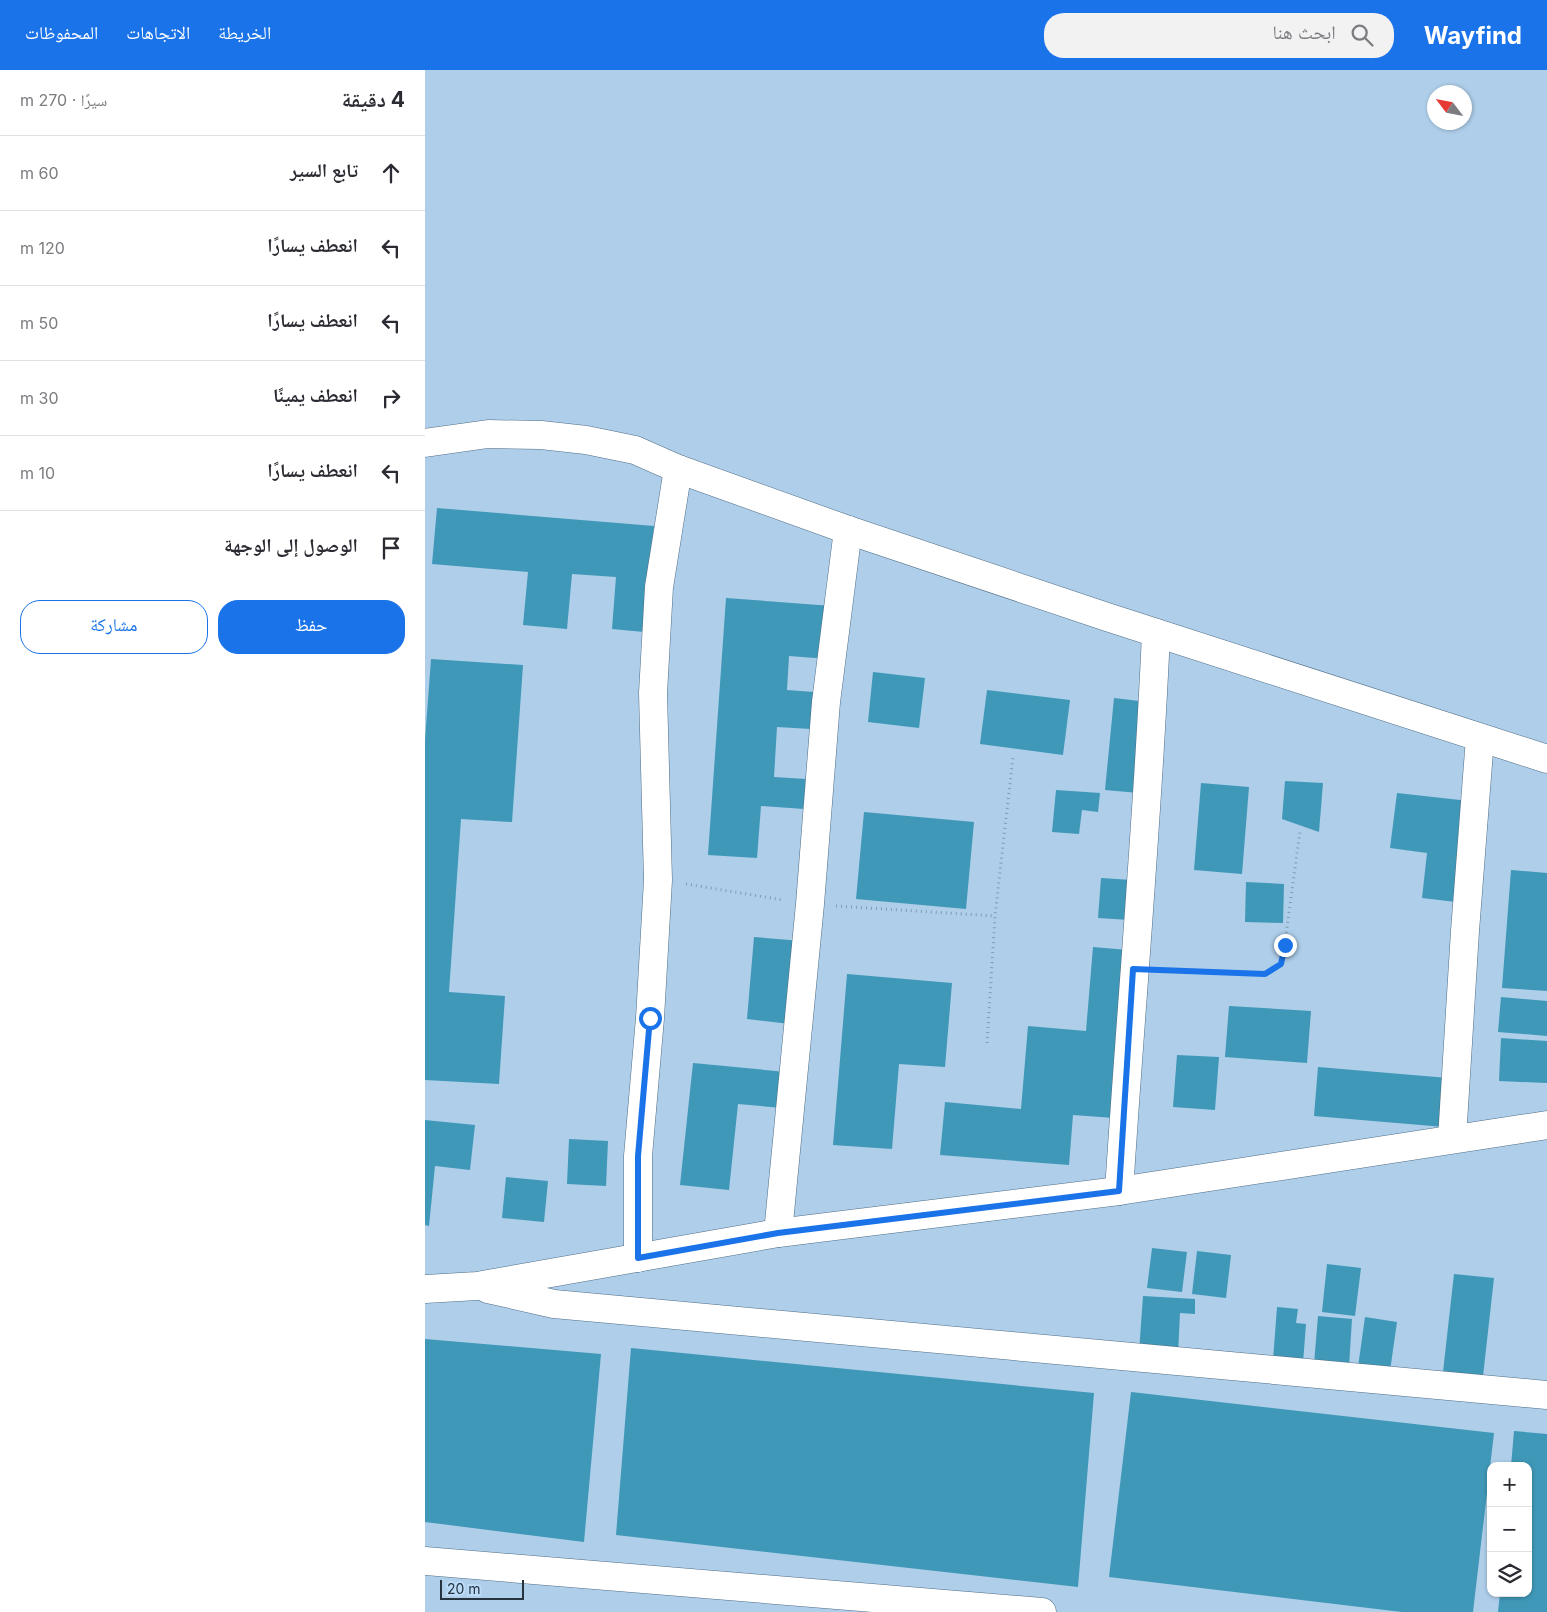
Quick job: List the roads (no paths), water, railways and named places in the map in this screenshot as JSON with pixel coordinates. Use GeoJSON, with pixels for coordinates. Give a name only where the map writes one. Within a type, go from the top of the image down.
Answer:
{"type":"FeatureCollection","features":[{"type":"Feature","properties":{"kind":"street"},"geometry":{"type":"LineString","coordinates":[[425,443],[488,434],[541,435],[587,440],[635,450],[848,530],[1156,633],[1547,760]]}},
{"type":"Feature","properties":{"kind":"street"},"geometry":{"type":"LineString","coordinates":[[638,1258],[638,1156],[650,1018],[658,880],[653,693],[659,587],[679,468]]}},
{"type":"Feature","properties":{"kind":"street"},"geometry":{"type":"LineString","coordinates":[[778,1233],[811,904],[827,702],[848,530]]}},
{"type":"Feature","properties":{"kind":"street"},"geometry":{"type":"LineString","coordinates":[[1119,1191],[1133,969],[1149,781],[1156,633]]}},
{"type":"Feature","properties":{"kind":"street"},"geometry":{"type":"LineString","coordinates":[[1453,1140],[1465,931],[1480,738]]}},
{"type":"Feature","properties":{"kind":"street"},"geometry":{"type":"LineString","coordinates":[[425,1289],[477,1286],[778,1233],[1119,1191],[1547,1125]]}},
{"type":"Feature","properties":{"kind":"street"},"geometry":{"type":"LineString","coordinates":[[477,1286],[554,1304],[1547,1395]]}},
{"type":"Feature","properties":{"kind":"street"},"geometry":{"type":"LineString","coordinates":[[425,1561],[1042,1612]]}}]}
